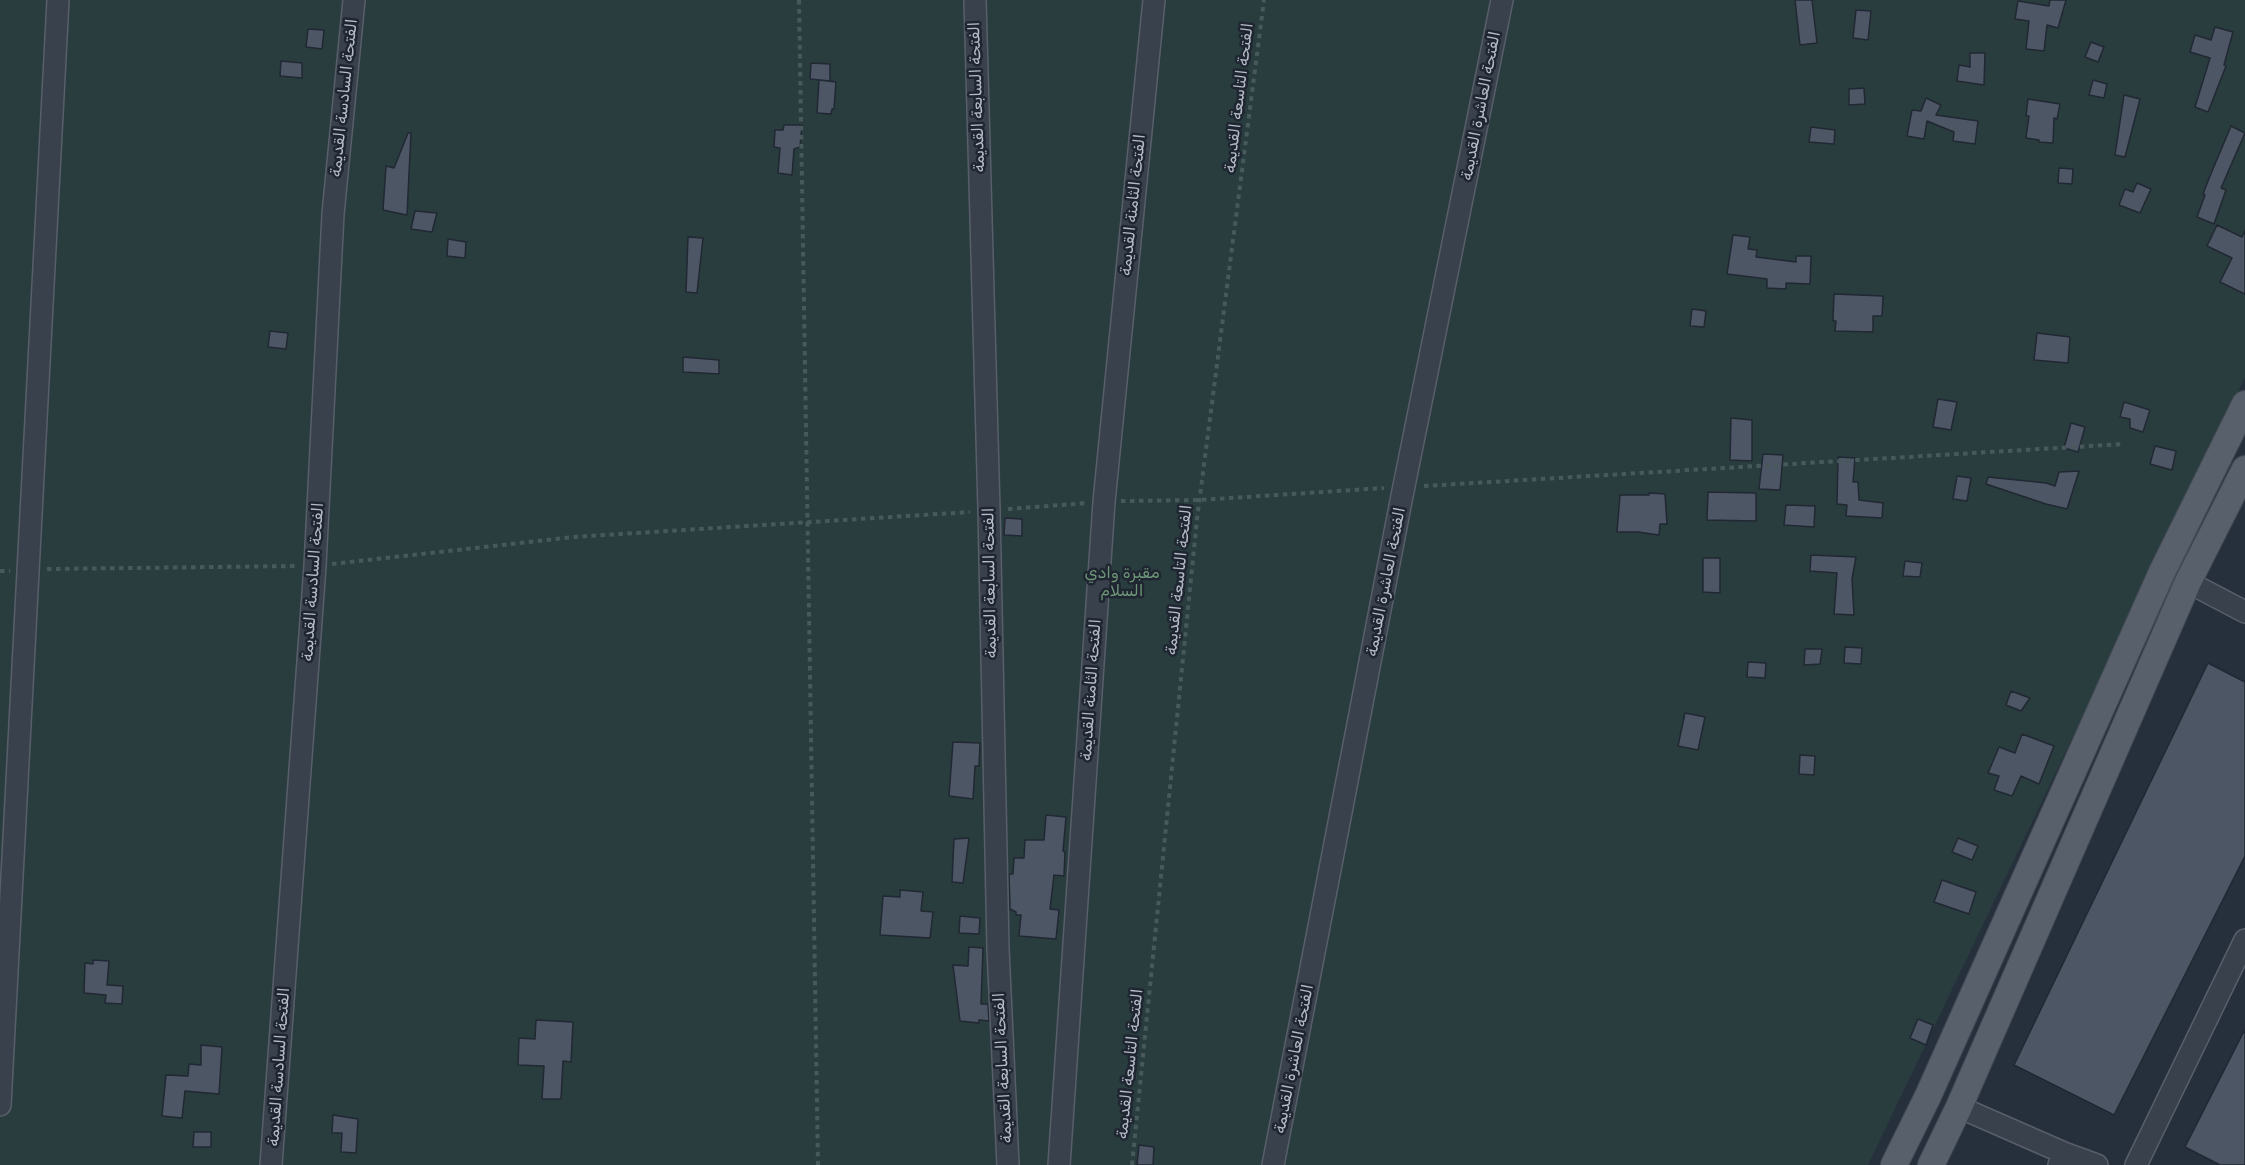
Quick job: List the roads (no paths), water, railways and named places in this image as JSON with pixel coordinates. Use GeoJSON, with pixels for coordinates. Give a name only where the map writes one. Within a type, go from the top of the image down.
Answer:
{"type":"FeatureCollection","features":[{"type":"Feature","properties":{"kind":"main road"},"geometry":{"type":"LineString","coordinates":[[1894,1165],[1928,1096],[2162,572],[2245,404]]}},
{"type":"Feature","properties":{"kind":"main road"},"geometry":{"type":"LineString","coordinates":[[1931,1165],[1959,1107],[2188,582],[2245,469]]}},
{"type":"Feature","properties":{"kind":"street"},"geometry":{"type":"LineString","coordinates":[[0,1105],[58,0]]}},
{"type":"Feature","properties":{"kind":"street","name":"الفتحة السادسة القديمة"},"geometry":{"type":"LineString","coordinates":[[272,1165],[315,566],[333,214],[354,0]]}},
{"type":"Feature","properties":{"kind":"street","name":"الفتحة السابعة القديمة"},"geometry":{"type":"LineString","coordinates":[[975,0],[998,956],[1008,1165]]}},
{"type":"Feature","properties":{"kind":"street","name":"الفتحة الثامنة القديمة"},"geometry":{"type":"LineString","coordinates":[[1059,1165],[1104,502],[1154,0]]}},
{"type":"Feature","properties":{"kind":"street","name":"الفتحة العاشرة القديمة"},"geometry":{"type":"LineString","coordinates":[[1273,1165],[1404,487],[1502,0]]}},
{"type":"Feature","properties":{"kind":"street"},"geometry":{"type":"LineString","coordinates":[[2188,582],[2245,612]]}},
{"type":"Feature","properties":{"kind":"street"},"geometry":{"type":"LineString","coordinates":[[2136,1165],[2245,940]]}},
{"type":"Feature","properties":{"kind":"street"},"geometry":{"type":"LineString","coordinates":[[1959,1107],[2061,1159],[2097,1165]]}},
{"type":"Feature","properties":{"kind":"park label","name":"مقبرة وادي السلام"},"geometry":{"type":"Point","coordinates":[1122,582]}}]}
